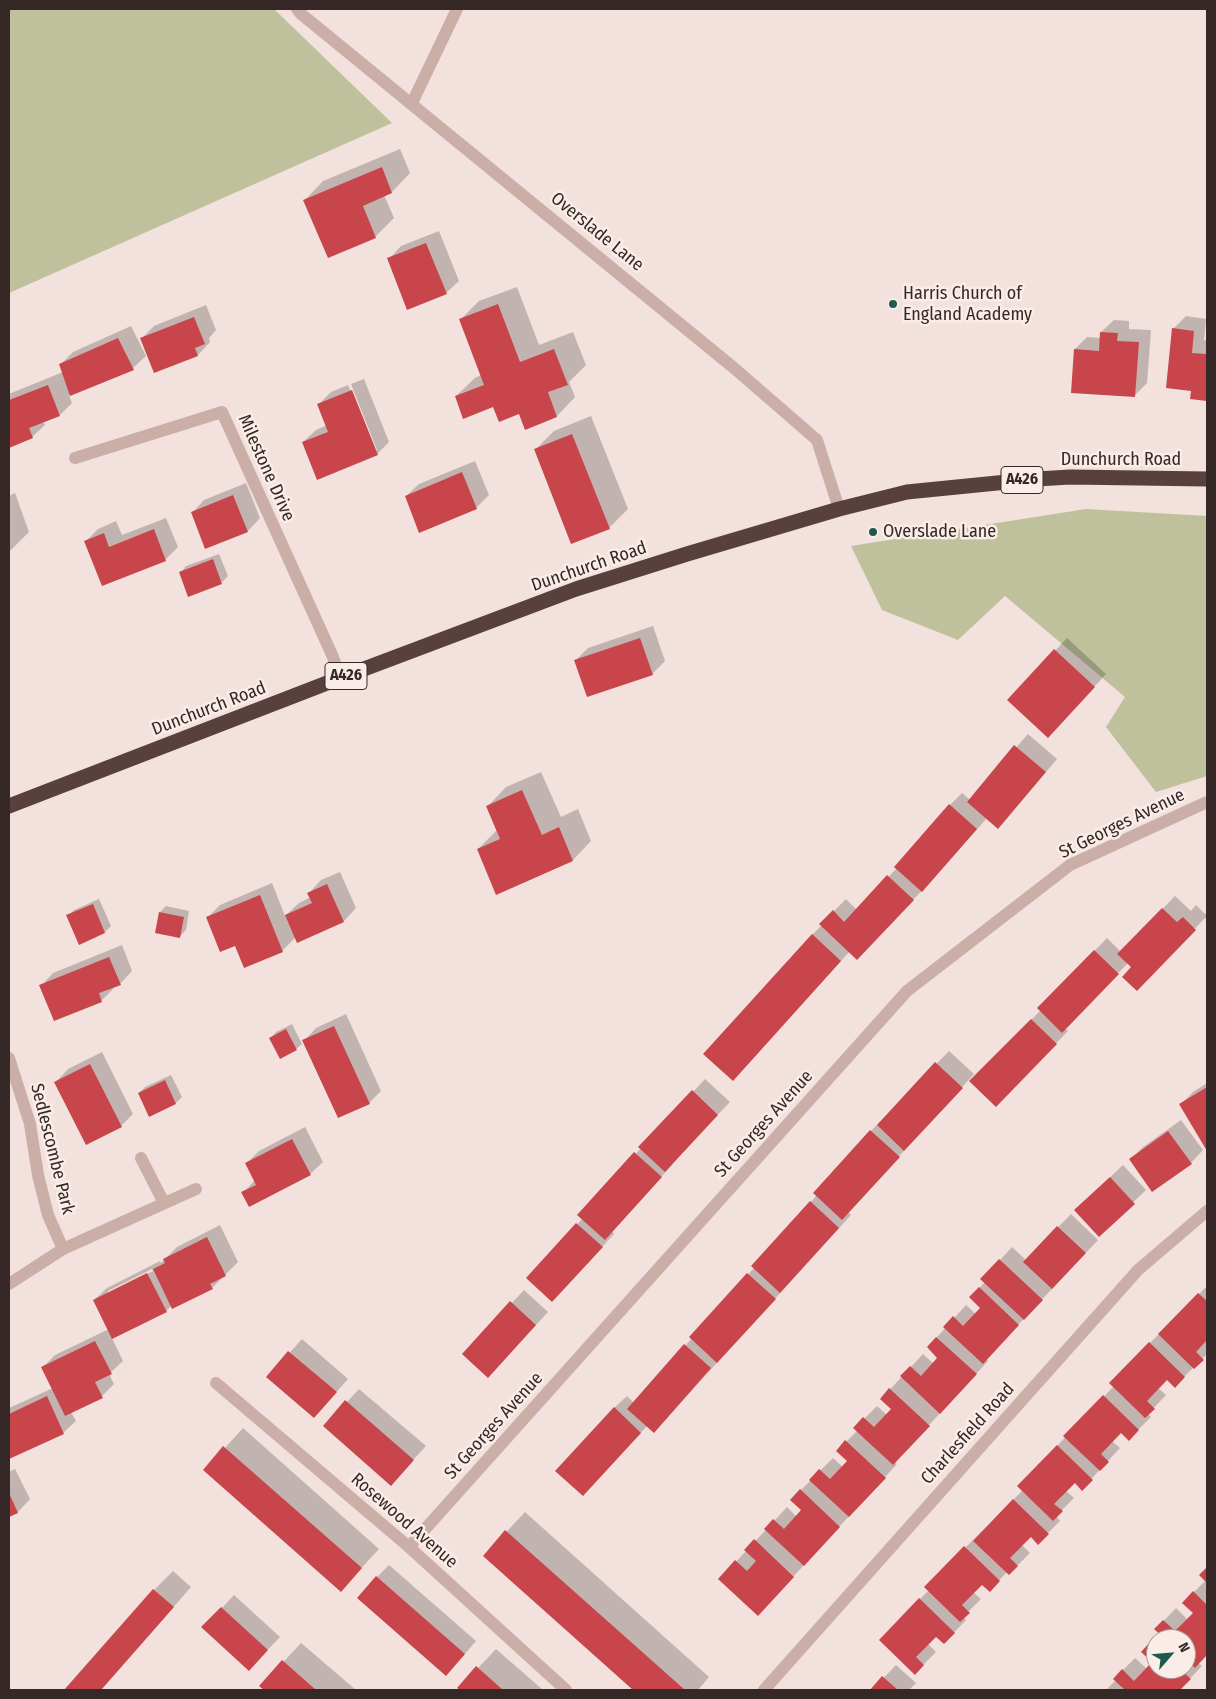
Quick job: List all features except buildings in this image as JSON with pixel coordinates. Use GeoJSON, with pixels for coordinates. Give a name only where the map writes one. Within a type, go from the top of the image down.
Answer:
{"type":"FeatureCollection","features":[{"type":"Feature","properties":{"kind":"highway","name":"Dunchurch Road"},"geometry":{"type":"LineString","coordinates":[[9,806],[576,589],[839,509],[907,492],[1037,479],[1079,477],[1207,479]]}},
{"type":"Feature","properties":{"kind":"street","name":"Overslade Lane"},"geometry":{"type":"LineString","coordinates":[[297,9],[734,368],[817,440],[839,509]]}},
{"type":"Feature","properties":{"kind":"street"},"geometry":{"type":"LineString","coordinates":[[412,103],[457,9]]}},
{"type":"Feature","properties":{"kind":"street","name":"Milestone Drive"},"geometry":{"type":"LineString","coordinates":[[75,458],[222,412],[329,648],[340,678]]}},
{"type":"Feature","properties":{"kind":"street","name":"St Georges Avenue"},"geometry":{"type":"LineString","coordinates":[[409,1547],[907,991],[1070,865],[1207,802]]}},
{"type":"Feature","properties":{"kind":"street","name":"Sedlescombe Park"},"geometry":{"type":"LineString","coordinates":[[9,1058],[30,1124],[38,1175],[48,1214],[62,1249]]}},
{"type":"Feature","properties":{"kind":"street"},"geometry":{"type":"LineString","coordinates":[[142,1158],[164,1203]]}},
{"type":"Feature","properties":{"kind":"street"},"geometry":{"type":"LineString","coordinates":[[9,1284],[62,1249],[196,1189]]}},
{"type":"Feature","properties":{"kind":"street","name":"Charlesfield Road"},"geometry":{"type":"LineString","coordinates":[[764,1690],[1138,1270],[1207,1211]]}},
{"type":"Feature","properties":{"kind":"street","name":"Rosewood Avenue"},"geometry":{"type":"LineString","coordinates":[[216,1383],[409,1547],[566,1690]]}},
{"type":"Feature","properties":{"kind":"green space"},"geometry":{"type":"Polygon","coordinates":[[[9,9],[274,9],[392,123],[9,293],[9,9]]]}},
{"type":"Feature","properties":{"kind":"green space"},"geometry":{"type":"Polygon","coordinates":[[[1086,509],[1207,516],[1207,776],[1156,792],[1106,727],[1125,697],[1005,596],[958,640],[882,610],[851,546],[1086,509]]]}},
{"type":"Feature","properties":{"kind":"place","name":"Harris Church of England Academy"},"geometry":{"type":"Point","coordinates":[893,304]}},
{"type":"Feature","properties":{"kind":"place","name":"Overslade Lane"},"geometry":{"type":"Point","coordinates":[873,532]}}]}
